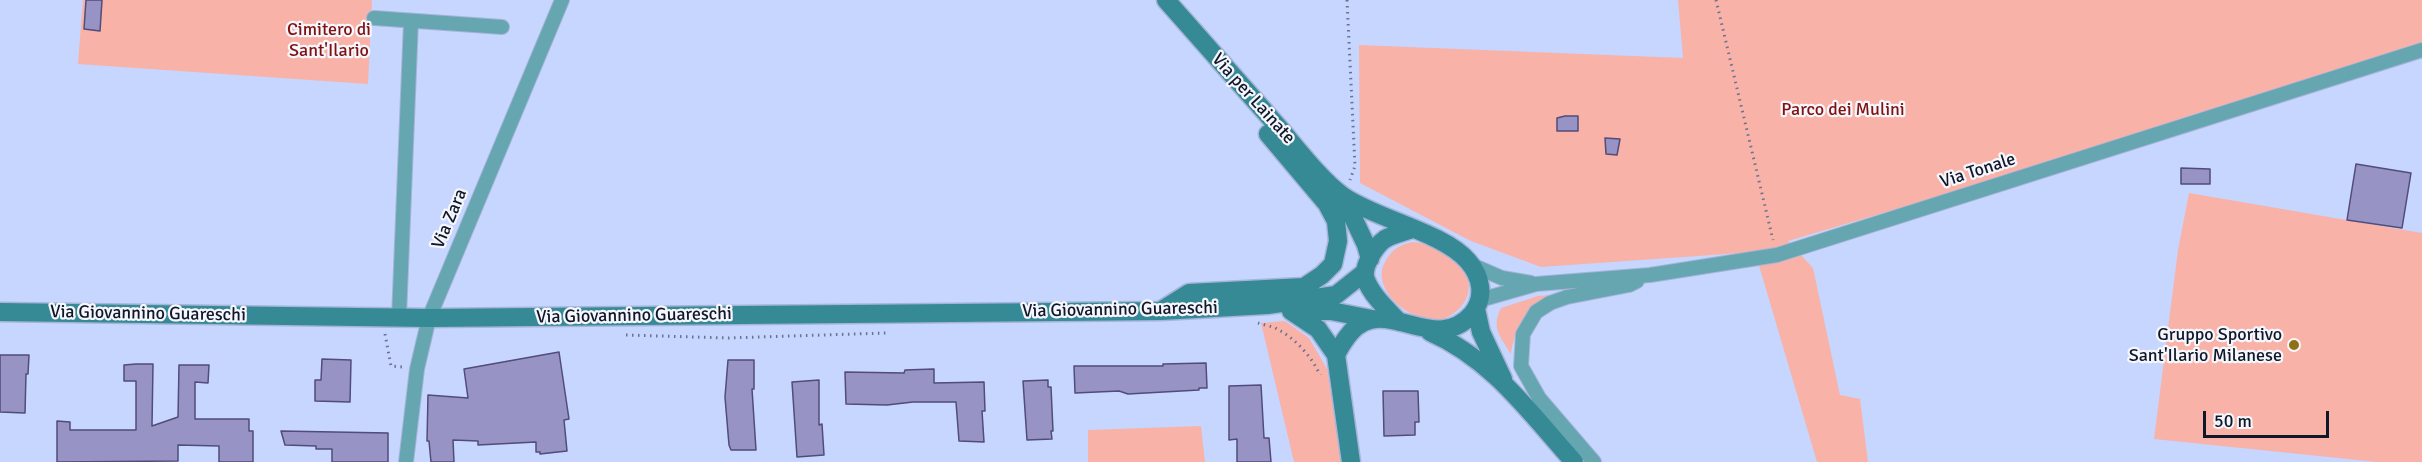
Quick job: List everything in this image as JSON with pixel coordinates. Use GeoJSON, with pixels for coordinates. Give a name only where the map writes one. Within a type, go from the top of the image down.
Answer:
{"type":"FeatureCollection","features":[{"type":"Feature","properties":{"kind":"street","name":"Via Zara"},"geometry":{"type":"LineString","coordinates":[[406,462],[417,369],[429,318],[562,0]]}},
{"type":"Feature","properties":{"kind":"street","name":"Via per Lainate"},"geometry":{"type":"LineString","coordinates":[[1166,0],[1309,162],[1343,196],[1366,244],[1368,266]]}},
{"type":"Feature","properties":{"kind":"street"},"geometry":{"type":"LineString","coordinates":[[374,18],[502,27]]}},
{"type":"Feature","properties":{"kind":"street"},"geometry":{"type":"LineString","coordinates":[[399,317],[411,21]]}},
{"type":"Feature","properties":{"kind":"street"},"geometry":{"type":"LineString","coordinates":[[1161,311],[1189,293],[1304,287],[1333,264],[1338,241],[1336,221],[1327,204],[1213,68],[1204,43]]}},
{"type":"Feature","properties":{"kind":"street","name":"Via Tonale"},"geometry":{"type":"LineString","coordinates":[[1536,284],[1650,275],[1777,255],[2422,50]]}},
{"type":"Feature","properties":{"kind":"street","name":"Via per Lainate"},"geometry":{"type":"LineString","coordinates":[[1343,196],[1412,229]]}},
{"type":"Feature","properties":{"kind":"street"},"geometry":{"type":"LineString","coordinates":[[1506,383],[1481,332],[1478,304],[1481,284],[1472,266],[1456,249],[1412,229],[1386,239],[1375,249],[1368,266],[1365,279],[1372,291],[1407,324],[1444,339],[1506,383],[1574,462]]}},
{"type":"Feature","properties":{"kind":"street"},"geometry":{"type":"LineString","coordinates":[[1267,305],[1291,310],[1333,303],[1368,266]]}},
{"type":"Feature","properties":{"kind":"street"},"geometry":{"type":"LineString","coordinates":[[1472,266],[1502,278],[1536,284]]}},
{"type":"Feature","properties":{"kind":"street"},"geometry":{"type":"LineString","coordinates":[[1594,462],[1539,398],[1521,366],[1523,334],[1536,312],[1550,303],[1567,297],[1629,285],[1650,275]]}},
{"type":"Feature","properties":{"kind":"street"},"geometry":{"type":"LineString","coordinates":[[1331,348],[1352,330],[1372,319],[1384,318],[1445,330],[1458,327],[1478,304],[1536,284]]}},
{"type":"Feature","properties":{"kind":"street"},"geometry":{"type":"LineString","coordinates":[[1333,303],[1331,348],[1351,462]]}},
{"type":"Feature","properties":{"kind":"street"},"geometry":{"type":"LineString","coordinates":[[1267,305],[1333,303],[1372,319]]}},
{"type":"Feature","properties":{"kind":"street","name":"Via Giovannino Guareschi"},"geometry":{"type":"LineString","coordinates":[[0,312],[429,318],[1161,311],[1267,305]]}},
{"type":"Feature","properties":{"kind":"street"},"geometry":{"type":"LineString","coordinates":[[1291,310],[1318,329],[1331,348]]}},
{"type":"Feature","properties":{"kind":"path"},"geometry":{"type":"LineString","coordinates":[[1343,196],[1355,166],[1347,0]]}},
{"type":"Feature","properties":{"kind":"path"},"geometry":{"type":"LineString","coordinates":[[1716,0],[1777,255]]}},
{"type":"Feature","properties":{"kind":"path"},"geometry":{"type":"LineString","coordinates":[[1251,321],[1277,328],[1299,346],[1316,366],[1325,384]]}},
{"type":"Feature","properties":{"kind":"path"},"geometry":{"type":"LineString","coordinates":[[624,335],[728,338],[894,332]]}},
{"type":"Feature","properties":{"kind":"green space","name":"Cimitero di Sant'Ilario"},"geometry":{"type":"Polygon","coordinates":[[[83,0],[372,0],[368,84],[78,64],[83,0]]]}},
{"type":"Feature","properties":{"kind":"green space","name":"Parco dei Mulini"},"geometry":{"type":"Polygon","coordinates":[[[1678,0],[2422,0],[2422,44],[2322,79],[2191,115],[2039,167],[1788,241],[1813,268],[1840,395],[1860,399],[1868,462],[1817,462],[1755,252],[1541,267],[1471,241],[1360,183],[1359,45],[1683,58],[1678,0]]]}},
{"type":"Feature","properties":{"kind":"green space","name":"Gruppo Sportivo Sant'Ilario Milanese"},"geometry":{"type":"Polygon","coordinates":[[[2189,193],[2422,233],[2422,462],[2377,462],[2154,439],[2178,250],[2189,193]]]}},
{"type":"Feature","properties":{"kind":"green space"},"geometry":{"type":"Polygon","coordinates":[[[1413,242],[1440,249],[1460,264],[1465,273],[1468,292],[1465,302],[1446,318],[1423,319],[1411,313],[1399,306],[1384,285],[1382,274],[1390,254],[1396,248],[1413,242]]]}},
{"type":"Feature","properties":{"kind":"green space"},"geometry":{"type":"Polygon","coordinates":[[[1550,295],[1535,306],[1523,320],[1515,336],[1511,354],[1498,332],[1497,321],[1501,308],[1538,296],[1550,295]]]}},
{"type":"Feature","properties":{"kind":"green space"},"geometry":{"type":"Polygon","coordinates":[[[1285,321],[1309,338],[1327,369],[1342,462],[1294,462],[1261,323],[1285,321]]]}},
{"type":"Feature","properties":{"kind":"green space"},"geometry":{"type":"Polygon","coordinates":[[[1201,426],[1205,462],[1088,462],[1088,430],[1201,426]]]}},
{"type":"Feature","properties":{"kind":"building"},"geometry":{"type":"Polygon","coordinates":[[[86,0],[102,0],[100,31],[84,29],[86,0]]]}},
{"type":"Feature","properties":{"kind":"building"},"geometry":{"type":"Polygon","coordinates":[[[1578,116],[1578,131],[1557,131],[1557,118],[1578,116]]]}},
{"type":"Feature","properties":{"kind":"building"},"geometry":{"type":"Polygon","coordinates":[[[1605,138],[1620,139],[1617,155],[1606,154],[1605,138]]]}},
{"type":"Feature","properties":{"kind":"building"},"geometry":{"type":"Polygon","coordinates":[[[2356,164],[2411,173],[2402,228],[2347,220],[2356,164]]]}},
{"type":"Feature","properties":{"kind":"building"},"geometry":{"type":"Polygon","coordinates":[[[2181,168],[2210,169],[2210,184],[2181,184],[2181,168]]]}},
{"type":"Feature","properties":{"kind":"building"},"geometry":{"type":"Polygon","coordinates":[[[559,352],[569,419],[564,420],[567,451],[540,454],[536,452],[536,442],[478,445],[478,441],[453,440],[454,462],[431,462],[429,441],[427,441],[428,395],[468,398],[464,369],[559,352]]]}},
{"type":"Feature","properties":{"kind":"building"},"geometry":{"type":"Polygon","coordinates":[[[0,355],[29,355],[25,413],[0,412],[0,355]]]}},
{"type":"Feature","properties":{"kind":"building"},"geometry":{"type":"Polygon","coordinates":[[[322,359],[351,360],[350,402],[315,401],[315,380],[321,380],[322,359]]]}},
{"type":"Feature","properties":{"kind":"building"},"geometry":{"type":"Polygon","coordinates":[[[728,360],[754,360],[754,389],[752,389],[756,450],[731,450],[729,445],[725,397],[728,360]]]}},
{"type":"Feature","properties":{"kind":"building"},"geometry":{"type":"Polygon","coordinates":[[[1206,363],[1207,388],[1199,388],[1199,390],[1128,394],[1119,391],[1075,393],[1074,366],[1163,366],[1163,364],[1206,363]]]}},
{"type":"Feature","properties":{"kind":"building"},"geometry":{"type":"Polygon","coordinates":[[[153,364],[152,426],[178,417],[179,365],[209,365],[208,383],[195,382],[195,419],[249,419],[249,431],[253,431],[253,462],[219,462],[219,446],[178,445],[178,461],[57,462],[57,421],[70,422],[70,430],[136,430],[136,381],[124,381],[124,365],[153,364]]]}},
{"type":"Feature","properties":{"kind":"building"},"geometry":{"type":"Polygon","coordinates":[[[934,369],[934,383],[984,382],[985,411],[982,411],[984,442],[959,441],[956,402],[846,404],[845,372],[904,373],[905,370],[934,369]]]}},
{"type":"Feature","properties":{"kind":"building"},"geometry":{"type":"Polygon","coordinates":[[[819,380],[819,425],[822,424],[824,455],[797,457],[792,382],[819,380]]]}},
{"type":"Feature","properties":{"kind":"building"},"geometry":{"type":"Polygon","coordinates":[[[1048,380],[1048,387],[1051,387],[1052,439],[1027,440],[1023,381],[1048,380]]]}},
{"type":"Feature","properties":{"kind":"building"},"geometry":{"type":"Polygon","coordinates":[[[1261,385],[1264,438],[1269,438],[1271,462],[1237,462],[1237,439],[1229,440],[1229,386],[1261,385]]]}},
{"type":"Feature","properties":{"kind":"building"},"geometry":{"type":"Polygon","coordinates":[[[1383,391],[1418,391],[1419,422],[1415,422],[1415,435],[1384,436],[1383,391]]]}},
{"type":"Feature","properties":{"kind":"building"},"geometry":{"type":"Polygon","coordinates":[[[281,431],[388,433],[388,462],[332,462],[332,449],[285,445],[281,431]]]}},
{"type":"Feature","properties":{"kind":"place","name":"Gruppo Sportivo Sant'Ilario Milanese"},"geometry":{"type":"Point","coordinates":[2294,345]}}]}
